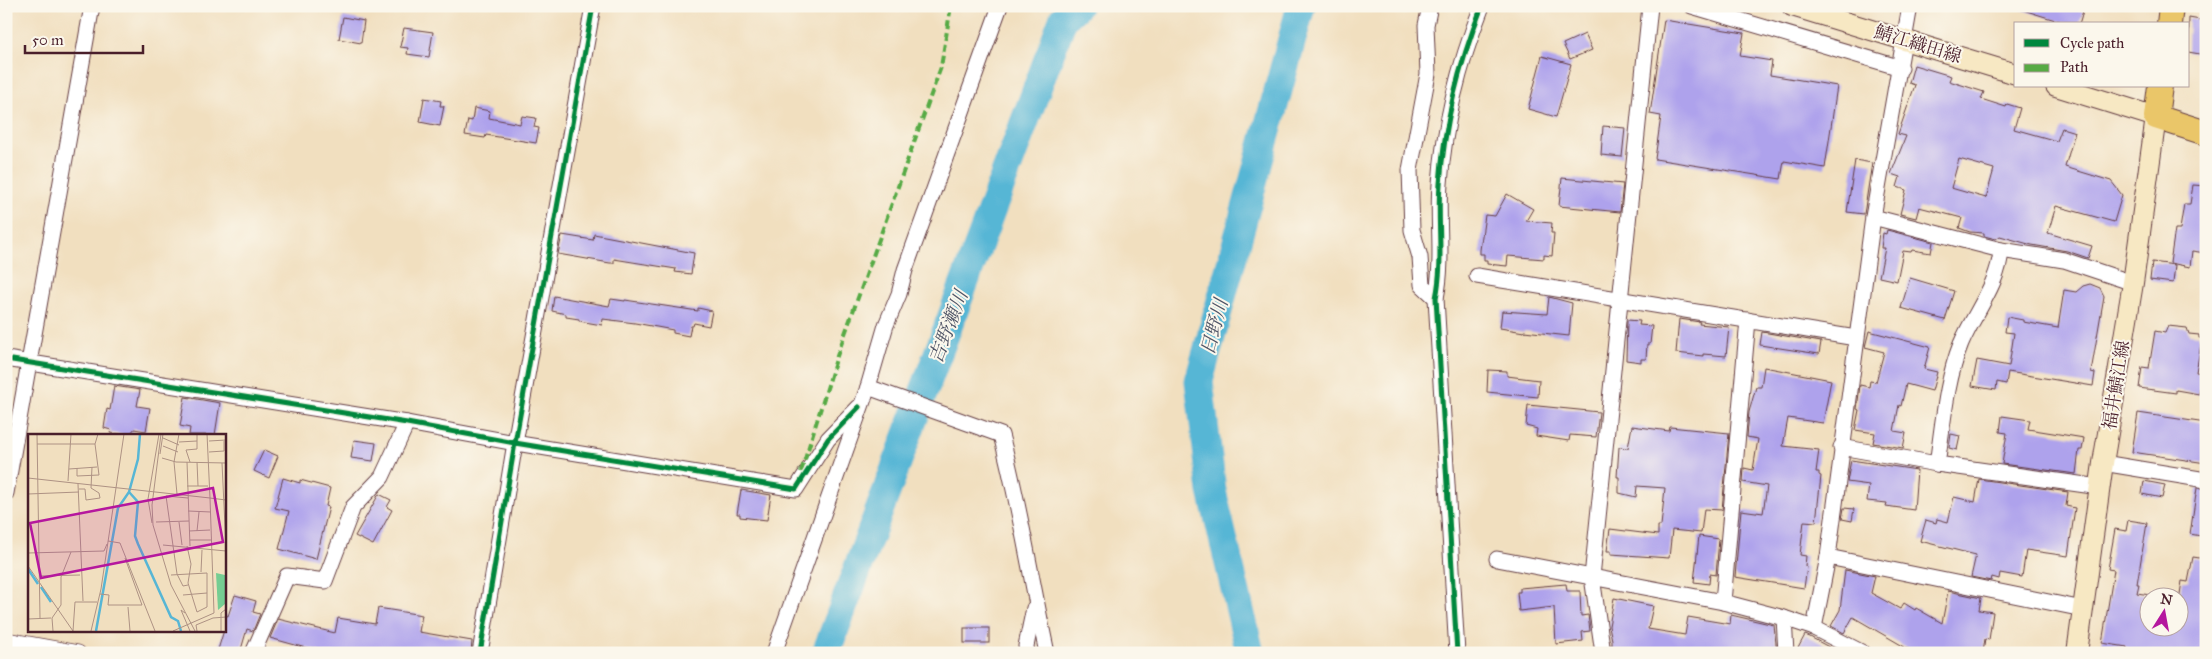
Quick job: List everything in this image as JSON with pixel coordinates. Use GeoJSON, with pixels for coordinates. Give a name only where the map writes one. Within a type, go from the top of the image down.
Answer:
{"type":"FeatureCollection","features":[{"type":"Feature","properties":{"kind":"highway"},"geometry":{"type":"LineString","coordinates":[[2169,22],[2171,6]]}},
{"type":"Feature","properties":{"kind":"highway"},"geometry":{"type":"LineString","coordinates":[[2160,88],[2156,118],[2206,133]]}},
{"type":"Feature","properties":{"kind":"main road","name":"鯖江織田線"},"geometry":{"type":"LineString","coordinates":[[1792,6],[2014,73]]}},
{"type":"Feature","properties":{"kind":"main road"},"geometry":{"type":"LineString","coordinates":[[2062,88],[2156,118]]}},
{"type":"Feature","properties":{"kind":"main road","name":"福井鯖江線"},"geometry":{"type":"LineString","coordinates":[[2077,653],[2103,463],[2133,283],[2156,118]]}},
{"type":"Feature","properties":{"kind":"street"},"geometry":{"type":"LineString","coordinates":[[6,493],[92,6]]}},
{"type":"Feature","properties":{"kind":"street"},"geometry":{"type":"LineString","coordinates":[[480,653],[514,443],[593,6]]}},
{"type":"Feature","properties":{"kind":"street"},"geometry":{"type":"LineString","coordinates":[[774,653],[859,407],[868,388],[886,325],[899,294],[905,270],[1000,6]]}},
{"type":"Feature","properties":{"kind":"street"},"geometry":{"type":"LineString","coordinates":[[1430,6],[1426,25],[1428,74],[1410,170],[1412,230],[1420,257],[1422,285],[1436,298]]}},
{"type":"Feature","properties":{"kind":"street"},"geometry":{"type":"LineString","coordinates":[[1457,653],[1436,298],[1440,279],[1440,184],[1446,136],[1464,58],[1482,6]]}},
{"type":"Feature","properties":{"kind":"street"},"geometry":{"type":"LineString","coordinates":[[1604,653],[1592,577],[1650,6]]}},
{"type":"Feature","properties":{"kind":"street"},"geometry":{"type":"LineString","coordinates":[[1692,6],[1901,68]]}},
{"type":"Feature","properties":{"kind":"street"},"geometry":{"type":"LineString","coordinates":[[1814,628],[1828,557],[1841,447],[1873,217],[1901,68],[1910,6]]}},
{"type":"Feature","properties":{"kind":"street"},"geometry":{"type":"LineString","coordinates":[[1873,217],[2001,250],[2064,260],[2133,283]]}},
{"type":"Feature","properties":{"kind":"street"},"geometry":{"type":"LineString","coordinates":[[1937,464],[1949,388],[1961,345],[2000,267],[2001,250]]}},
{"type":"Feature","properties":{"kind":"street"},"geometry":{"type":"LineString","coordinates":[[1477,276],[1545,289],[1619,298],[1856,338]]}},
{"type":"Feature","properties":{"kind":"street"},"geometry":{"type":"LineString","coordinates":[[1724,602],[1748,320]]}},
{"type":"Feature","properties":{"kind":"street"},"geometry":{"type":"LineString","coordinates":[[6,359],[407,423],[514,443],[796,489],[828,439],[859,407]]}},
{"type":"Feature","properties":{"kind":"street"},"geometry":{"type":"LineString","coordinates":[[868,388],[1001,435],[1010,470],[1047,653]]}},
{"type":"Feature","properties":{"kind":"street"},"geometry":{"type":"LineString","coordinates":[[252,653],[287,576],[325,581],[353,507],[382,477],[407,423]]}},
{"type":"Feature","properties":{"kind":"street"},"geometry":{"type":"LineString","coordinates":[[1841,447],[1937,464],[2100,487]]}},
{"type":"Feature","properties":{"kind":"street"},"geometry":{"type":"LineString","coordinates":[[2103,463],[2206,480]]}},
{"type":"Feature","properties":{"kind":"street"},"geometry":{"type":"LineString","coordinates":[[1828,557],[2083,609]]}},
{"type":"Feature","properties":{"kind":"street"},"geometry":{"type":"LineString","coordinates":[[1497,559],[1724,602],[1814,628],[1863,653]]}},
{"type":"Feature","properties":{"kind":"street"},"geometry":{"type":"LineString","coordinates":[[1027,653],[1026,646],[1035,601]]}},
{"type":"Feature","properties":{"kind":"street"},"geometry":{"type":"LineString","coordinates":[[1784,618],[1786,653]]}},
{"type":"Feature","properties":{"kind":"street"},"geometry":{"type":"LineString","coordinates":[[6,640],[78,653]]}},
{"type":"Feature","properties":{"kind":"building"},"geometry":{"type":"Polygon","coordinates":[[[2021,6],[2069,6],[2083,11],[2080,22],[2062,22],[2020,9],[2021,6]]]}},
{"type":"Feature","properties":{"kind":"building"},"geometry":{"type":"Polygon","coordinates":[[[343,17],[364,21],[361,43],[339,39],[343,17]]]}},
{"type":"Feature","properties":{"kind":"building"},"geometry":{"type":"Polygon","coordinates":[[[2189,18],[2206,21],[2206,55],[2190,52],[2189,18]]]}},
{"type":"Feature","properties":{"kind":"building"},"geometry":{"type":"Polygon","coordinates":[[[1664,20],[1744,33],[1740,56],[1772,61],[1770,75],[1837,86],[1825,168],[1784,161],[1781,179],[1655,159],[1661,116],[1650,114],[1664,20]]]}},
{"type":"Feature","properties":{"kind":"building"},"geometry":{"type":"Polygon","coordinates":[[[404,28],[433,32],[429,57],[407,54],[408,48],[400,47],[404,28]]]}},
{"type":"Feature","properties":{"kind":"building"},"geometry":{"type":"Polygon","coordinates":[[[1585,34],[1592,50],[1570,59],[1563,44],[1585,34]]]}},
{"type":"Feature","properties":{"kind":"building"},"geometry":{"type":"Polygon","coordinates":[[[1542,56],[1571,64],[1556,117],[1528,109],[1542,56]]]}},
{"type":"Feature","properties":{"kind":"building"},"geometry":{"type":"Polygon","coordinates":[[[1914,65],[1951,76],[1949,81],[1984,92],[1981,99],[2006,107],[2007,104],[2020,108],[2014,129],[2057,141],[2062,128],[2075,132],[2065,167],[2111,181],[2122,195],[2114,222],[2056,206],[2048,233],[2092,246],[2088,258],[2067,251],[2032,245],[2000,236],[1996,239],[1984,236],[1984,233],[1970,232],[1959,228],[1962,218],[1919,207],[1916,218],[1900,214],[1906,190],[1897,187],[1900,177],[1891,174],[1906,136],[1898,134],[1915,85],[1909,83],[1914,65]],[[1959,159],[1951,188],[1986,198],[1994,169],[1959,159]]]}},
{"type":"Feature","properties":{"kind":"building"},"geometry":{"type":"Polygon","coordinates":[[[424,98],[441,101],[440,106],[444,106],[440,126],[420,122],[424,98]]]}},
{"type":"Feature","properties":{"kind":"building"},"geometry":{"type":"Polygon","coordinates":[[[474,108],[490,111],[489,118],[520,124],[522,116],[536,118],[534,127],[539,128],[536,143],[486,135],[485,138],[465,135],[468,120],[472,121],[474,108]]]}},
{"type":"Feature","properties":{"kind":"building"},"geometry":{"type":"Polygon","coordinates":[[[1603,126],[1625,128],[1622,157],[1601,155],[1603,126]]]}},
{"type":"Feature","properties":{"kind":"building"},"geometry":{"type":"Polygon","coordinates":[[[1855,160],[1872,163],[1864,214],[1847,212],[1855,160]]]}},
{"type":"Feature","properties":{"kind":"building"},"geometry":{"type":"Polygon","coordinates":[[[1562,178],[1623,184],[1620,212],[1559,206],[1562,178]]]}},
{"type":"Feature","properties":{"kind":"building"},"geometry":{"type":"Polygon","coordinates":[[[2193,185],[2206,186],[2206,253],[2192,251],[2190,267],[2170,263],[2175,229],[2180,229],[2184,204],[2190,204],[2193,185]]]}},
{"type":"Feature","properties":{"kind":"building"},"geometry":{"type":"Polygon","coordinates":[[[1507,194],[1533,209],[1526,221],[1552,223],[1551,233],[1554,233],[1552,256],[1544,255],[1544,259],[1508,256],[1507,266],[1487,264],[1487,260],[1484,260],[1484,254],[1480,254],[1480,250],[1485,215],[1495,216],[1507,194]]]}},
{"type":"Feature","properties":{"kind":"building"},"geometry":{"type":"Polygon","coordinates":[[[1887,230],[1933,242],[1931,253],[1912,250],[1911,252],[1903,251],[1897,281],[1879,277],[1885,248],[1881,248],[1883,233],[1886,234],[1887,230]]]}},
{"type":"Feature","properties":{"kind":"building"},"geometry":{"type":"Polygon","coordinates":[[[594,234],[694,253],[691,274],[675,272],[676,269],[614,259],[614,263],[610,263],[558,254],[562,235],[593,240],[594,234]]]}},
{"type":"Feature","properties":{"kind":"building"},"geometry":{"type":"Polygon","coordinates":[[[2152,262],[2175,265],[2173,283],[2150,280],[2152,262]]]}},
{"type":"Feature","properties":{"kind":"building"},"geometry":{"type":"Polygon","coordinates":[[[1910,278],[1954,291],[1945,320],[1901,308],[1910,278]]]}},
{"type":"Feature","properties":{"kind":"building"},"geometry":{"type":"Polygon","coordinates":[[[2090,284],[2100,288],[2104,296],[2091,372],[2095,373],[2093,386],[2008,372],[2006,384],[1997,382],[1996,390],[1972,386],[1977,360],[2009,366],[2014,333],[2005,332],[2007,317],[2023,320],[2023,322],[2058,328],[2064,290],[2076,292],[2083,286],[2090,284]]]}},
{"type":"Feature","properties":{"kind":"building"},"geometry":{"type":"Polygon","coordinates":[[[554,296],[609,306],[611,299],[698,311],[698,308],[712,311],[709,326],[694,323],[691,326],[689,336],[673,333],[673,330],[635,323],[603,319],[602,325],[579,321],[579,319],[566,317],[566,314],[552,311],[554,296]]]}},
{"type":"Feature","properties":{"kind":"building"},"geometry":{"type":"Polygon","coordinates":[[[1549,297],[1572,303],[1569,336],[1500,328],[1502,311],[1547,314],[1549,297]]]}},
{"type":"Feature","properties":{"kind":"building"},"geometry":{"type":"Polygon","coordinates":[[[1679,319],[1700,322],[1699,324],[1729,327],[1726,356],[1676,353],[1679,319]]]}},
{"type":"Feature","properties":{"kind":"building"},"geometry":{"type":"Polygon","coordinates":[[[1627,320],[1640,321],[1639,325],[1652,326],[1650,344],[1647,344],[1646,359],[1641,359],[1641,362],[1626,360],[1627,320]]]}},
{"type":"Feature","properties":{"kind":"building"},"geometry":{"type":"Polygon","coordinates":[[[2168,326],[2187,328],[2189,334],[2199,335],[2199,338],[2202,338],[2196,372],[2202,373],[2199,394],[2176,390],[2176,393],[2139,388],[2142,367],[2149,368],[2155,331],[2165,333],[2168,326]]]}},
{"type":"Feature","properties":{"kind":"building"},"geometry":{"type":"Polygon","coordinates":[[[1869,331],[1930,347],[1924,369],[1937,372],[1932,391],[1906,384],[1901,406],[1899,405],[1894,431],[1906,433],[1903,448],[1873,443],[1875,433],[1855,430],[1859,410],[1857,409],[1860,385],[1869,387],[1870,381],[1876,382],[1884,352],[1865,347],[1869,331]]]}},
{"type":"Feature","properties":{"kind":"building"},"geometry":{"type":"Polygon","coordinates":[[[1762,332],[1821,342],[1819,354],[1760,345],[1762,332]]]}},
{"type":"Feature","properties":{"kind":"building"},"geometry":{"type":"Polygon","coordinates":[[[1764,367],[1831,380],[1823,423],[1788,418],[1783,446],[1819,450],[1816,472],[1819,472],[1821,476],[1816,522],[1804,521],[1800,555],[1806,556],[1805,566],[1807,567],[1804,588],[1735,577],[1741,510],[1763,513],[1767,486],[1743,482],[1744,468],[1753,470],[1758,439],[1747,437],[1749,412],[1756,387],[1761,387],[1764,367]]]}},
{"type":"Feature","properties":{"kind":"building"},"geometry":{"type":"Polygon","coordinates":[[[1488,370],[1507,371],[1507,376],[1539,380],[1538,397],[1487,392],[1488,370]]]}},
{"type":"Feature","properties":{"kind":"building"},"geometry":{"type":"Polygon","coordinates":[[[114,386],[140,390],[137,406],[150,408],[146,431],[134,429],[131,434],[110,433],[111,430],[104,428],[107,409],[110,410],[114,386]]]}},
{"type":"Feature","properties":{"kind":"building"},"geometry":{"type":"Polygon","coordinates":[[[185,397],[220,403],[215,434],[189,434],[190,428],[180,426],[185,397]]]}},
{"type":"Feature","properties":{"kind":"building"},"geometry":{"type":"Polygon","coordinates":[[[1528,405],[1599,412],[1596,437],[1570,435],[1569,441],[1536,436],[1537,429],[1526,426],[1528,405]]]}},
{"type":"Feature","properties":{"kind":"building"},"geometry":{"type":"Polygon","coordinates":[[[2138,413],[2206,423],[2206,463],[2132,452],[2138,413]]]}},
{"type":"Feature","properties":{"kind":"building"},"geometry":{"type":"Polygon","coordinates":[[[2002,416],[2030,420],[2028,429],[2084,438],[2082,450],[2079,450],[2076,474],[2002,464],[2007,433],[2000,432],[2002,416]]]}},
{"type":"Feature","properties":{"kind":"building"},"geometry":{"type":"Polygon","coordinates":[[[1632,426],[1669,431],[1670,427],[1729,433],[1722,510],[1704,509],[1701,533],[1672,530],[1669,558],[1611,554],[1611,551],[1607,551],[1610,529],[1658,535],[1658,526],[1661,526],[1665,488],[1637,486],[1636,497],[1619,493],[1619,477],[1617,477],[1619,447],[1628,448],[1632,426]]]}},
{"type":"Feature","properties":{"kind":"building"},"geometry":{"type":"Polygon","coordinates":[[[1951,434],[1960,436],[1957,450],[1949,448],[1951,434]]]}},
{"type":"Feature","properties":{"kind":"building"},"geometry":{"type":"Polygon","coordinates":[[[354,440],[376,443],[373,461],[351,458],[354,440]]]}},
{"type":"Feature","properties":{"kind":"building"},"geometry":{"type":"Polygon","coordinates":[[[264,450],[278,456],[269,478],[254,471],[264,450]]]}},
{"type":"Feature","properties":{"kind":"building"},"geometry":{"type":"Polygon","coordinates":[[[1851,460],[1917,470],[1914,510],[1886,506],[1887,503],[1867,501],[1869,485],[1847,482],[1851,460]]]}},
{"type":"Feature","properties":{"kind":"building"},"geometry":{"type":"Polygon","coordinates":[[[283,478],[300,483],[300,480],[330,488],[326,506],[329,507],[316,559],[279,549],[289,511],[275,508],[283,478]]]}},
{"type":"Feature","properties":{"kind":"building"},"geometry":{"type":"Polygon","coordinates":[[[1979,479],[2068,492],[2066,506],[2075,508],[2068,556],[2026,550],[2022,577],[2000,573],[1999,579],[1992,577],[1991,581],[1971,577],[1976,555],[1920,541],[1926,520],[1936,523],[1937,519],[1948,522],[1954,497],[1975,502],[1979,479]]]}},
{"type":"Feature","properties":{"kind":"building"},"geometry":{"type":"Polygon","coordinates":[[[2144,481],[2165,485],[2162,498],[2142,494],[2144,481]]]}},
{"type":"Feature","properties":{"kind":"building"},"geometry":{"type":"Polygon","coordinates":[[[2197,488],[2206,489],[2206,527],[2203,526],[2201,536],[2190,534],[2197,488]]]}},
{"type":"Feature","properties":{"kind":"building"},"geometry":{"type":"Polygon","coordinates":[[[741,490],[771,495],[767,520],[740,517],[740,514],[737,514],[741,490]]]}},
{"type":"Feature","properties":{"kind":"building"},"geometry":{"type":"Polygon","coordinates":[[[379,494],[391,500],[387,507],[392,510],[373,545],[355,536],[379,494]]]}},
{"type":"Feature","properties":{"kind":"building"},"geometry":{"type":"Polygon","coordinates":[[[1844,508],[1854,509],[1852,521],[1842,519],[1844,508]]]}},
{"type":"Feature","properties":{"kind":"building"},"geometry":{"type":"Polygon","coordinates":[[[2128,520],[2147,523],[2137,584],[2139,584],[2137,593],[2140,593],[2140,636],[2190,636],[2190,586],[2181,586],[2182,581],[2188,582],[2193,557],[2206,559],[2206,653],[2126,653],[2127,647],[2102,643],[2114,570],[2108,569],[2115,529],[2126,531],[2128,520]]]}},
{"type":"Feature","properties":{"kind":"building"},"geometry":{"type":"Polygon","coordinates":[[[1699,536],[1719,539],[1716,575],[1710,574],[1709,584],[1694,582],[1699,536]]]}},
{"type":"Feature","properties":{"kind":"building"},"geometry":{"type":"Polygon","coordinates":[[[1845,570],[1875,576],[1871,593],[1900,609],[1904,603],[1915,610],[1916,608],[1942,623],[1948,591],[1981,598],[1979,610],[1993,612],[1989,640],[1985,639],[1983,653],[1915,653],[1853,617],[1844,633],[1831,626],[1840,610],[1845,570]]]}},
{"type":"Feature","properties":{"kind":"building"},"geometry":{"type":"Polygon","coordinates":[[[1566,584],[1567,591],[1580,591],[1581,616],[1588,615],[1590,631],[1582,632],[1583,641],[1556,644],[1554,607],[1519,611],[1517,592],[1520,592],[1520,588],[1566,584]]]}},
{"type":"Feature","properties":{"kind":"building"},"geometry":{"type":"Polygon","coordinates":[[[235,595],[256,601],[253,612],[260,614],[253,631],[247,629],[240,653],[217,653],[223,632],[225,632],[225,615],[228,616],[235,595]]]}},
{"type":"Feature","properties":{"kind":"building"},"geometry":{"type":"Polygon","coordinates":[[[1614,598],[1653,606],[1648,629],[1685,635],[1688,617],[1730,624],[1731,615],[1774,625],[1777,653],[1612,653],[1609,626],[1614,598]]]}},
{"type":"Feature","properties":{"kind":"building"},"geometry":{"type":"Polygon","coordinates":[[[378,608],[422,615],[419,632],[472,641],[471,653],[324,653],[270,638],[278,619],[335,633],[338,618],[375,624],[378,608]]]}},
{"type":"Feature","properties":{"kind":"building"},"geometry":{"type":"Polygon","coordinates":[[[964,628],[989,628],[989,643],[964,643],[964,628]]]}},
{"type":"Feature","properties":{"kind":"building"},"geometry":{"type":"Polygon","coordinates":[[[1805,635],[1840,653],[1795,653],[1795,649],[1797,650],[1805,635]]]}},
{"type":"Feature","properties":{"kind":"waterway","name":"吉野瀬川"},"geometry":{"type":"LineString","coordinates":[[826,653],[1063,19],[1077,6]]}},
{"type":"Feature","properties":{"kind":"waterway","name":"日野川"},"geometry":{"type":"LineString","coordinates":[[1250,653],[1212,491],[1199,381],[1301,6]]}},
{"type":"Feature","properties":{"kind":"marked path"},"geometry":{"type":"LineString","coordinates":[[801,472],[837,356],[941,67],[951,6]]}},
{"type":"Feature","properties":{"kind":"cycle path"},"geometry":{"type":"LineString","coordinates":[[480,653],[515,443],[593,6]]}},
{"type":"Feature","properties":{"kind":"cycle path"},"geometry":{"type":"LineString","coordinates":[[1457,653],[1436,298],[1440,270],[1439,198],[1442,161],[1449,116],[1460,71],[1482,6]]}},
{"type":"Feature","properties":{"kind":"cycle path"},"geometry":{"type":"LineString","coordinates":[[6,359],[407,423],[515,443],[796,489],[828,439],[859,407]]}}]}
